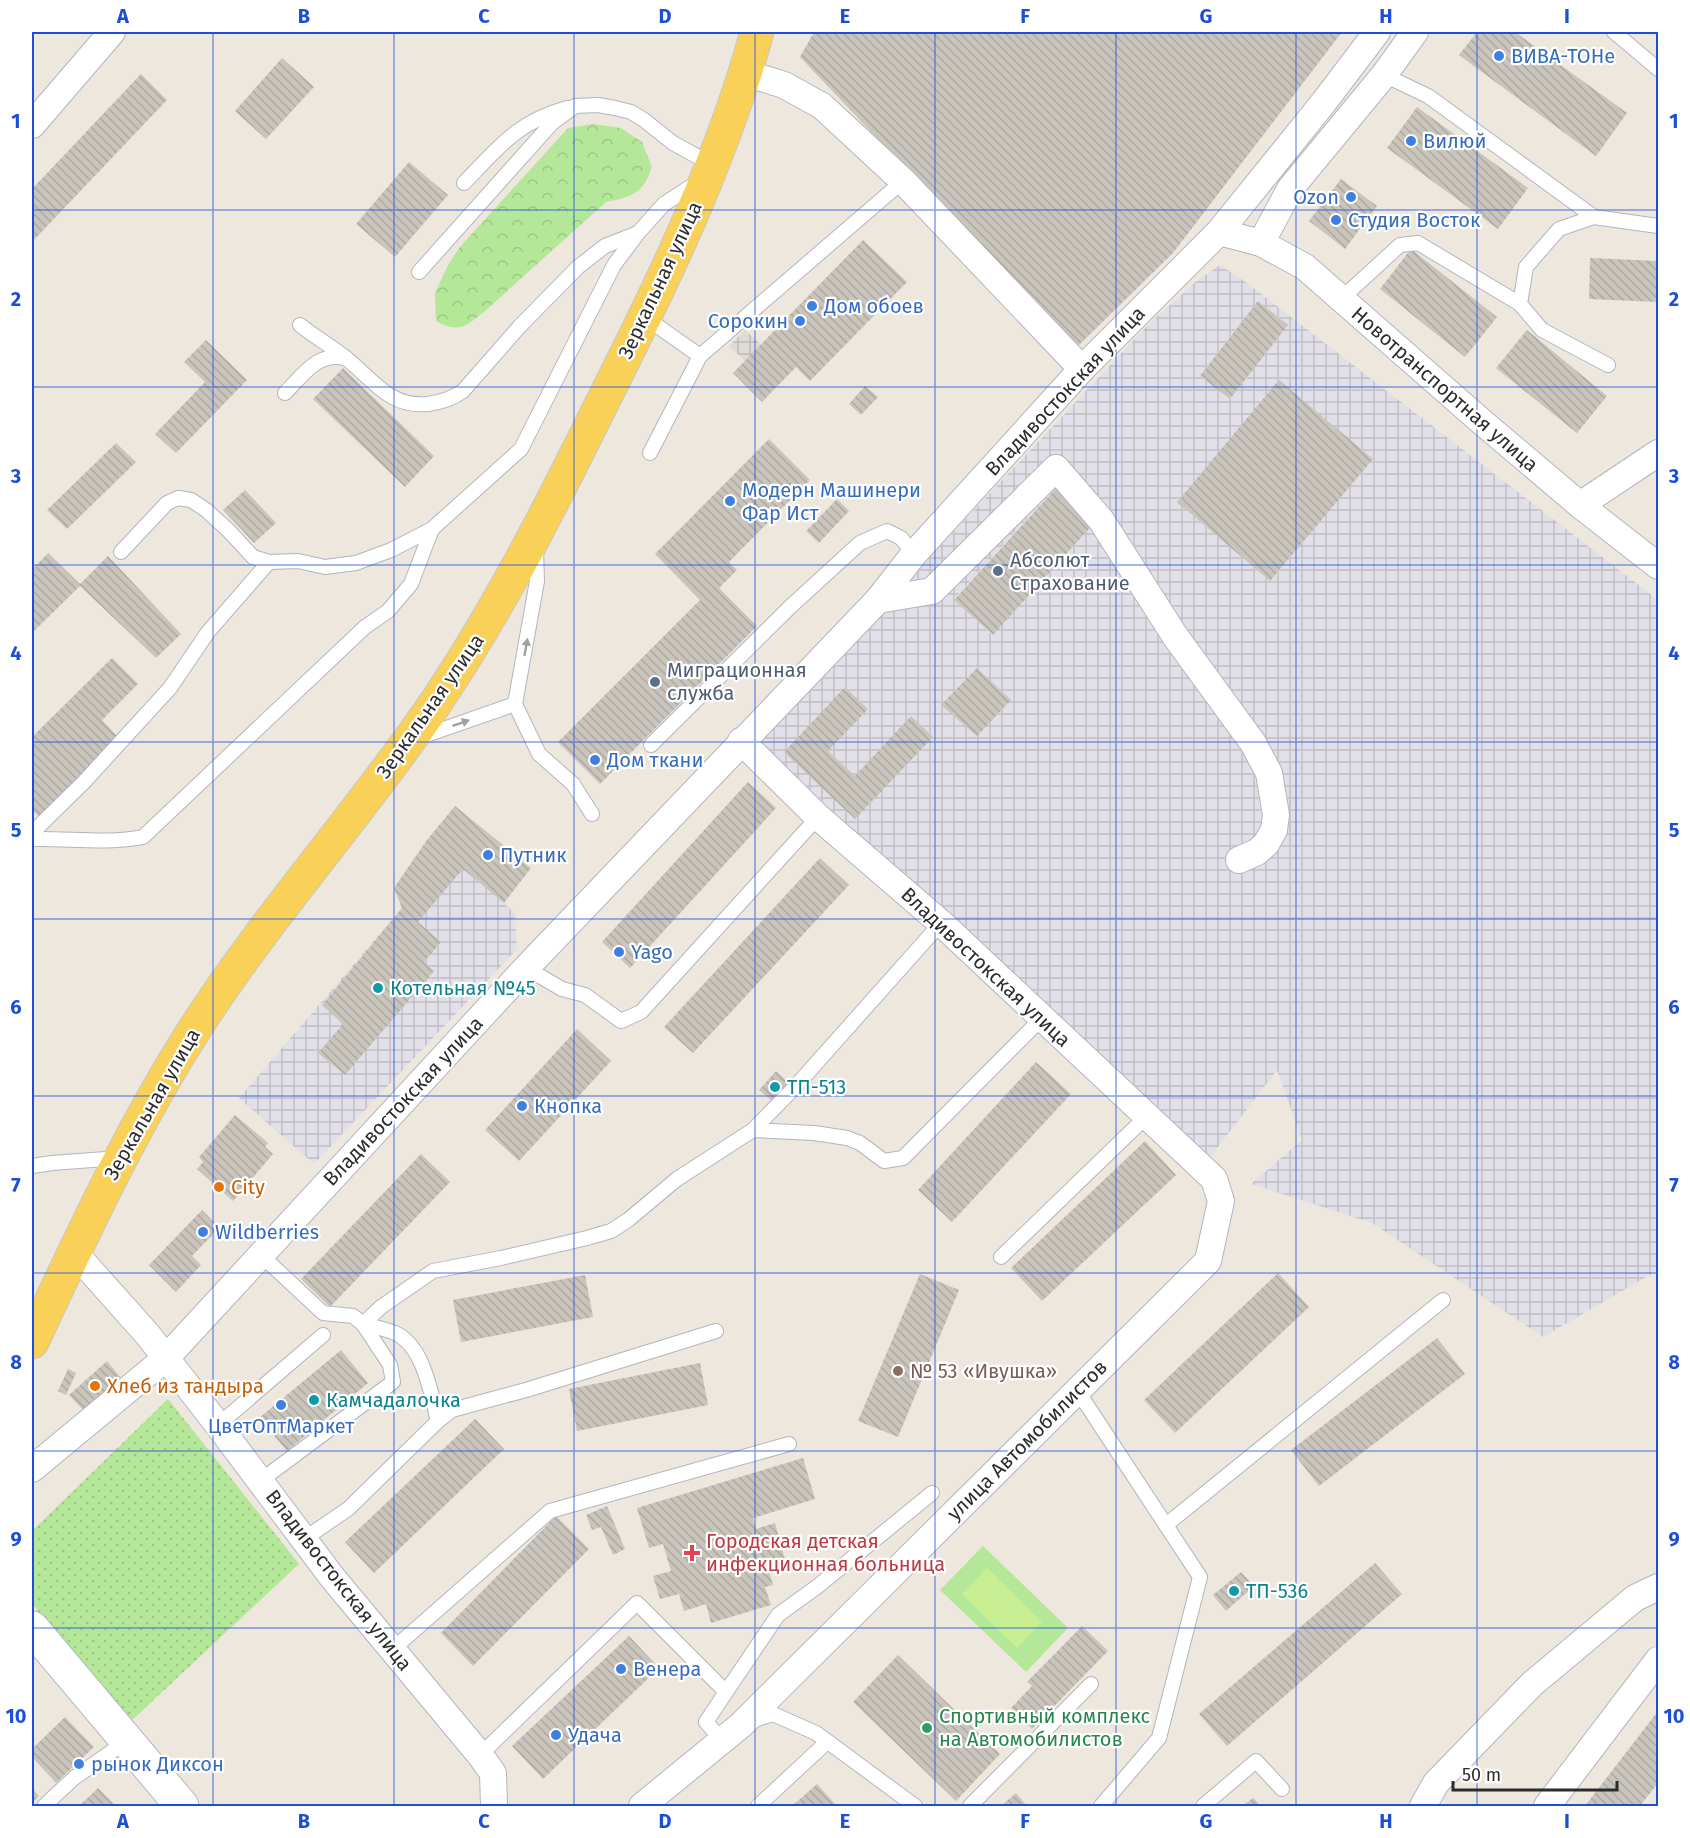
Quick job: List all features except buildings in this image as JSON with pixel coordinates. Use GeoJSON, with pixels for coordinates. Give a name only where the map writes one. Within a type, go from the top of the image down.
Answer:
{"type":"FeatureCollection","features":[{"type":"Feature","properties":{"kind":"main road","name":"Зеркальная улица"},"geometry":{"type":"LineString","coordinates":[[32,1342],[120,1158],[165,1076],[229,977],[408,742],[493,614],[536,537],[646,318],[709,170],[746,73],[757,32]]}},
{"type":"Feature","properties":{"kind":"street"},"geometry":{"type":"LineString","coordinates":[[32,125],[112,32]]}},
{"type":"Feature","properties":{"kind":"street","name":"Владивостокская улица"},"geometry":{"type":"LineString","coordinates":[[32,1466],[166,1358],[526,968],[878,600],[914,554],[1082,369],[1219,232],[1324,102],[1377,32]]}},
{"type":"Feature","properties":{"kind":"street"},"geometry":{"type":"LineString","coordinates":[[1261,243],[1290,189],[1384,75],[1415,32]]}},
{"type":"Feature","properties":{"kind":"street"},"geometry":{"type":"LineString","coordinates":[[746,73],[784,85],[822,106],[903,181],[1082,369]]}},
{"type":"Feature","properties":{"kind":"street","name":"Новотранспортная улица"},"geometry":{"type":"LineString","coordinates":[[1219,232],[1261,243],[1305,267],[1580,505],[1659,566]]}},
{"type":"Feature","properties":{"kind":"street"},"geometry":{"type":"LineString","coordinates":[[1580,505],[1659,453]]}},
{"type":"Feature","properties":{"kind":"street"},"geometry":{"type":"LineString","coordinates":[[878,600],[932,591],[1056,468],[1101,520],[1175,636],[1253,743],[1269,773],[1276,815],[1274,830],[1257,852],[1239,860]]}},
{"type":"Feature","properties":{"kind":"street","name":"Владивостокская улица"},"geometry":{"type":"LineString","coordinates":[[741,741],[818,816],[941,923],[1214,1179],[1221,1201]]}},
{"type":"Feature","properties":{"kind":"street","name":"улица Автомобилистов"},"geometry":{"type":"LineString","coordinates":[[642,1806],[731,1732],[1208,1261],[1221,1201]]}},
{"type":"Feature","properties":{"kind":"street","name":"Владивостокская улица"},"geometry":{"type":"LineString","coordinates":[[74,1251],[166,1358],[332,1576],[480,1755],[493,1773],[494,1806]]}},
{"type":"Feature","properties":{"kind":"street"},"geometry":{"type":"LineString","coordinates":[[1423,1806],[1436,1783],[1532,1684],[1635,1599],[1659,1587]]}},
{"type":"Feature","properties":{"kind":"street"},"geometry":{"type":"LineString","coordinates":[[32,1628],[182,1806]]}},
{"type":"Feature","properties":{"kind":"street"},"geometry":{"type":"LineString","coordinates":[[1547,1806],[1659,1660]]}},
{"type":"Feature","properties":{"kind":"lane"},"geometry":{"type":"LineString","coordinates":[[1614,32],[1659,69]]}},
{"type":"Feature","properties":{"kind":"lane"},"geometry":{"type":"LineString","coordinates":[[1384,75],[1428,96],[1594,217]]}},
{"type":"Feature","properties":{"kind":"lane"},"geometry":{"type":"LineString","coordinates":[[121,552],[167,503],[172,499],[184,498],[206,510],[253,557],[269,562],[298,561],[324,567],[356,563],[391,550],[432,529],[521,448],[614,265],[664,204],[709,170],[631,112],[598,105],[575,106],[545,114],[513,133],[464,183]]}},
{"type":"Feature","properties":{"kind":"lane"},"geometry":{"type":"LineString","coordinates":[[419,272],[552,123],[575,106]]}},
{"type":"Feature","properties":{"kind":"lane"},"geometry":{"type":"LineString","coordinates":[[651,453],[700,356],[903,181]]}},
{"type":"Feature","properties":{"kind":"lane"},"geometry":{"type":"LineString","coordinates":[[1520,304],[1526,267],[1559,229],[1594,217],[1659,226]]}},
{"type":"Feature","properties":{"kind":"lane"},"geometry":{"type":"LineString","coordinates":[[300,325],[396,400],[405,404],[439,402],[454,397],[471,382],[520,326],[578,267],[605,246],[638,233]]}},
{"type":"Feature","properties":{"kind":"lane"},"geometry":{"type":"LineString","coordinates":[[1341,299],[1400,245],[1418,243],[1520,304],[1542,330],[1608,364]]}},
{"type":"Feature","properties":{"kind":"lane"},"geometry":{"type":"LineString","coordinates":[[646,318],[700,356]]}},
{"type":"Feature","properties":{"kind":"lane"},"geometry":{"type":"LineString","coordinates":[[285,393],[320,360],[332,356],[345,358]]}},
{"type":"Feature","properties":{"kind":"lane"},"geometry":{"type":"LineString","coordinates":[[32,838],[94,840],[143,837],[364,627],[387,611],[411,584],[432,529]]}},
{"type":"Feature","properties":{"kind":"lane"},"geometry":{"type":"LineString","coordinates":[[651,746],[790,607],[860,543],[887,531],[901,538],[914,554]]}},
{"type":"Feature","properties":{"kind":"lane"},"geometry":{"type":"LineString","coordinates":[[536,537],[537,581],[515,704],[539,754],[573,784],[592,814]]}},
{"type":"Feature","properties":{"kind":"lane"},"geometry":{"type":"LineString","coordinates":[[32,833],[84,782],[170,688],[208,632],[269,562]]}},
{"type":"Feature","properties":{"kind":"lane"},"geometry":{"type":"LineString","coordinates":[[408,742],[515,704]]}},
{"type":"Feature","properties":{"kind":"lane"},"geometry":{"type":"LineString","coordinates":[[526,968],[562,989],[585,994],[621,1021],[641,1012],[818,816]]}},
{"type":"Feature","properties":{"kind":"lane"},"geometry":{"type":"LineString","coordinates":[[363,1324],[381,1307],[433,1271],[512,1256],[611,1231],[677,1179],[753,1130],[795,1087],[941,923]]}},
{"type":"Feature","properties":{"kind":"lane"},"geometry":{"type":"LineString","coordinates":[[753,1130],[814,1133],[847,1138],[860,1143],[884,1161],[903,1158],[1042,1018]]}},
{"type":"Feature","properties":{"kind":"lane"},"geometry":{"type":"LineString","coordinates":[[1000,1257],[1147,1116]]}},
{"type":"Feature","properties":{"kind":"lane"},"geometry":{"type":"LineString","coordinates":[[32,1166],[120,1158]]}},
{"type":"Feature","properties":{"kind":"lane"},"geometry":{"type":"LineString","coordinates":[[260,1480],[393,1382],[390,1365],[363,1324],[353,1316],[323,1313],[261,1255]]}},
{"type":"Feature","properties":{"kind":"lane"},"geometry":{"type":"LineString","coordinates":[[1166,1525],[1443,1300]]}},
{"type":"Feature","properties":{"kind":"lane"},"geometry":{"type":"LineString","coordinates":[[363,1324],[397,1334],[413,1349],[426,1373],[438,1421]]}},
{"type":"Feature","properties":{"kind":"lane"},"geometry":{"type":"LineString","coordinates":[[304,1539],[348,1509],[452,1410],[526,1390],[716,1331]]}},
{"type":"Feature","properties":{"kind":"lane"},"geometry":{"type":"LineString","coordinates":[[218,1425],[323,1335]]}},
{"type":"Feature","properties":{"kind":"lane"},"geometry":{"type":"LineString","coordinates":[[1077,1390],[1200,1577],[1159,1738],[1101,1806]]}},
{"type":"Feature","properties":{"kind":"lane"},"geometry":{"type":"LineString","coordinates":[[393,1650],[550,1511],[789,1444]]}},
{"type":"Feature","properties":{"kind":"lane"},"geometry":{"type":"LineString","coordinates":[[915,1806],[816,1733],[773,1714],[731,1732],[706,1722],[778,1615],[818,1586],[932,1493]]}},
{"type":"Feature","properties":{"kind":"lane"},"geometry":{"type":"LineString","coordinates":[[480,1755],[637,1603],[726,1692]]}},
{"type":"Feature","properties":{"kind":"lane"},"geometry":{"type":"LineString","coordinates":[[970,1806],[1091,1684]]}},
{"type":"Feature","properties":{"kind":"lane"},"geometry":{"type":"LineString","coordinates":[[44,1806],[74,1778],[128,1740]]}},
{"type":"Feature","properties":{"kind":"lane"},"geometry":{"type":"LineString","coordinates":[[759,1806],[828,1742]]}},
{"type":"Feature","properties":{"kind":"lane"},"geometry":{"type":"LineString","coordinates":[[1203,1806],[1256,1761],[1282,1790]]}},
{"type":"Feature","properties":{"kind":"shaded area"},"geometry":{"type":"Polygon","coordinates":[[[1220,265],[1247,283],[1658,600],[1658,1270],[1543,1337],[1372,1223],[1251,1184],[1302,1140],[1277,1070],[1208,1160],[758,740],[1147,326],[1194,283],[1220,265]],[[1258,302],[1200,376],[1230,399],[1288,324],[1258,302]],[[1279,380],[1177,502],[1270,581],[1372,459],[1279,380]],[[1057,486],[954,599],[993,635],[1057,486]]]}},
{"type":"Feature","properties":{"kind":"shaded area"},"geometry":{"type":"Polygon","coordinates":[[[745,330],[761,345],[745,361],[729,346],[745,330]]]}},
{"type":"Feature","properties":{"kind":"shaded area"},"geometry":{"type":"Polygon","coordinates":[[[427,840],[497,896],[515,914],[517,949],[314,1164],[239,1098],[402,908],[394,888],[427,840]]]}},
{"type":"Feature","properties":{"kind":"green space"},"geometry":{"type":"Polygon","coordinates":[[[593,124],[621,128],[642,142],[652,167],[645,183],[630,196],[606,202],[472,321],[457,328],[436,321],[435,293],[459,248],[568,128],[593,124]]]}},
{"type":"Feature","properties":{"kind":"green space"},"geometry":{"type":"Polygon","coordinates":[[[168,1399],[299,1564],[130,1722],[64,1648],[32,1603],[32,1531],[168,1399]]]}},
{"type":"Feature","properties":{"kind":"green space"},"geometry":{"type":"Polygon","coordinates":[[[983,1546],[1068,1628],[1026,1672],[940,1590],[983,1546]]]}},
{"type":"Feature","properties":{"kind":"green space"},"geometry":{"type":"Polygon","coordinates":[[[987,1568],[1042,1622],[1017,1648],[962,1594],[987,1568]]]}},
{"type":"Feature","properties":{"kind":"place","name":"ВИВА-ТОНе"},"geometry":{"type":"Point","coordinates":[1499,56]}},
{"type":"Feature","properties":{"kind":"place","name":"Вилюй"},"geometry":{"type":"Point","coordinates":[1411,141]}},
{"type":"Feature","properties":{"kind":"place","name":"Ozon"},"geometry":{"type":"Point","coordinates":[1351,197]}},
{"type":"Feature","properties":{"kind":"place","name":"Студия Восток"},"geometry":{"type":"Point","coordinates":[1336,220]}},
{"type":"Feature","properties":{"kind":"place","name":"Дом обоев"},"geometry":{"type":"Point","coordinates":[812,306]}},
{"type":"Feature","properties":{"kind":"place","name":"Сорокин"},"geometry":{"type":"Point","coordinates":[800,321]}},
{"type":"Feature","properties":{"kind":"place","name":"Модерн Машинери Фар Ист"},"geometry":{"type":"Point","coordinates":[730,501]}},
{"type":"Feature","properties":{"kind":"place","name":"Абсолют Страхование"},"geometry":{"type":"Point","coordinates":[998,571]}},
{"type":"Feature","properties":{"kind":"place","name":"Миграционная служба"},"geometry":{"type":"Point","coordinates":[655,682]}},
{"type":"Feature","properties":{"kind":"place","name":"Дом ткани"},"geometry":{"type":"Point","coordinates":[595,760]}},
{"type":"Feature","properties":{"kind":"place","name":"Путник"},"geometry":{"type":"Point","coordinates":[488,855]}},
{"type":"Feature","properties":{"kind":"place","name":"Yago"},"geometry":{"type":"Point","coordinates":[619,952]}},
{"type":"Feature","properties":{"kind":"place","name":"Котельная №45"},"geometry":{"type":"Point","coordinates":[378,988]}},
{"type":"Feature","properties":{"kind":"place","name":"ТП-513"},"geometry":{"type":"Point","coordinates":[775,1087]}},
{"type":"Feature","properties":{"kind":"place","name":"Кнопка"},"geometry":{"type":"Point","coordinates":[522,1106]}},
{"type":"Feature","properties":{"kind":"place","name":"City"},"geometry":{"type":"Point","coordinates":[219,1187]}},
{"type":"Feature","properties":{"kind":"place","name":"Wildberries"},"geometry":{"type":"Point","coordinates":[203,1232]}},
{"type":"Feature","properties":{"kind":"place","name":"№ 53 «Ивушка»"},"geometry":{"type":"Point","coordinates":[898,1371]}},
{"type":"Feature","properties":{"kind":"place","name":"Хлеб из тандыра"},"geometry":{"type":"Point","coordinates":[95,1386]}},
{"type":"Feature","properties":{"kind":"place","name":"Камчадалочка"},"geometry":{"type":"Point","coordinates":[314,1400]}},
{"type":"Feature","properties":{"kind":"place","name":"ЦветОптМаркет"},"geometry":{"type":"Point","coordinates":[281,1405]}},
{"type":"Feature","properties":{"kind":"place","name":"Городская детская инфекционная больница"},"geometry":{"type":"Point","coordinates":[692,1553]}},
{"type":"Feature","properties":{"kind":"place","name":"ТП-536"},"geometry":{"type":"Point","coordinates":[1234,1591]}},
{"type":"Feature","properties":{"kind":"place","name":"Венера"},"geometry":{"type":"Point","coordinates":[621,1669]}},
{"type":"Feature","properties":{"kind":"place","name":"Спортивный комплекс на Автомобилистов"},"geometry":{"type":"Point","coordinates":[927,1728]}},
{"type":"Feature","properties":{"kind":"place","name":"Удача"},"geometry":{"type":"Point","coordinates":[556,1735]}},
{"type":"Feature","properties":{"kind":"place","name":"рынок Диксон"},"geometry":{"type":"Point","coordinates":[79,1764]}}]}
